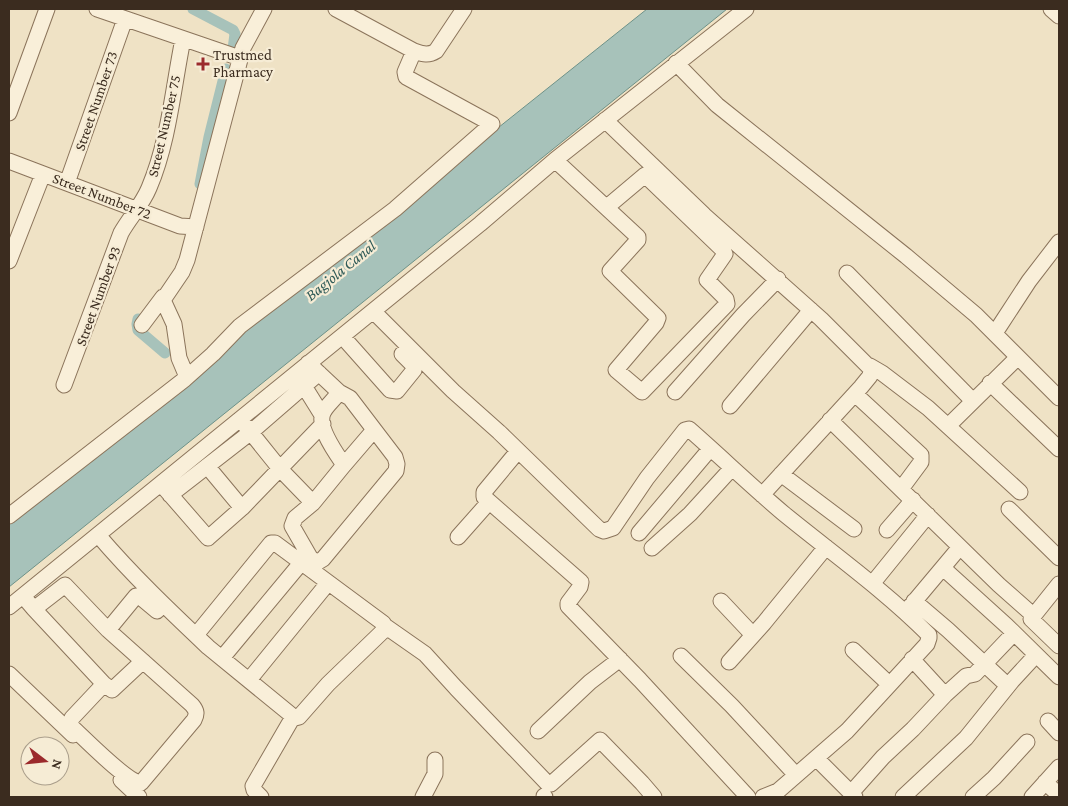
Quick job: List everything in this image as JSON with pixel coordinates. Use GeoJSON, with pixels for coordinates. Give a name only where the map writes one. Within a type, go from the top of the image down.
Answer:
{"type":"FeatureCollection","features":[{"type":"Feature","properties":{"kind":"street"},"geometry":{"type":"LineString","coordinates":[[9,114],[47,9]]}},
{"type":"Feature","properties":{"kind":"street"},"geometry":{"type":"LineString","coordinates":[[97,9],[240,58]]}},
{"type":"Feature","properties":{"kind":"street"},"geometry":{"type":"LineString","coordinates":[[142,325],[185,266],[243,48],[264,9]]}},
{"type":"Feature","properties":{"kind":"street"},"geometry":{"type":"LineString","coordinates":[[336,9],[414,51],[426,55],[436,51],[464,9]]}},
{"type":"Feature","properties":{"kind":"street"},"geometry":{"type":"LineString","coordinates":[[165,489],[240,419],[313,368],[342,336],[480,224],[555,160],[746,9]]}},
{"type":"Feature","properties":{"kind":"street"},"geometry":{"type":"LineString","coordinates":[[1051,9],[1059,16]]}},
{"type":"Feature","properties":{"kind":"street","name":"Street Number 73"},"geometry":{"type":"LineString","coordinates":[[67,183],[125,19]]}},
{"type":"Feature","properties":{"kind":"street","name":"Street Number 75"},"geometry":{"type":"LineString","coordinates":[[138,210],[156,169],[183,39]]}},
{"type":"Feature","properties":{"kind":"street"},"geometry":{"type":"LineString","coordinates":[[9,516],[187,377],[240,326],[395,209],[492,124],[406,77],[405,72],[414,51]]}},
{"type":"Feature","properties":{"kind":"street"},"geometry":{"type":"LineString","coordinates":[[676,63],[717,106],[906,256],[995,333],[1004,344],[1058,395]]}},
{"type":"Feature","properties":{"kind":"street"},"geometry":{"type":"LineString","coordinates":[[605,120],[704,215],[778,279],[870,366],[928,408],[1020,492]]}},
{"type":"Feature","properties":{"kind":"street"},"geometry":{"type":"LineString","coordinates":[[555,160],[638,238],[611,270],[611,274],[658,318],[656,323],[616,370],[641,392],[726,304],[726,299],[707,280],[725,254],[645,175],[607,207]]}},
{"type":"Feature","properties":{"kind":"street","name":"Street Number 72"},"geometry":{"type":"LineString","coordinates":[[9,161],[180,226],[196,227]]}},
{"type":"Feature","properties":{"kind":"street"},"geometry":{"type":"LineString","coordinates":[[10,255],[43,174]]}},
{"type":"Feature","properties":{"kind":"street","name":"Street Number 93"},"geometry":{"type":"LineString","coordinates":[[64,385],[121,233],[128,220],[138,210]]}},
{"type":"Feature","properties":{"kind":"street"},"geometry":{"type":"LineString","coordinates":[[995,333],[1029,281],[1059,242]]}},
{"type":"Feature","properties":{"kind":"street"},"geometry":{"type":"LineString","coordinates":[[847,273],[973,401]]}},
{"type":"Feature","properties":{"kind":"street"},"geometry":{"type":"LineString","coordinates":[[675,392],[743,315],[778,279]]}},
{"type":"Feature","properties":{"kind":"street"},"geometry":{"type":"LineString","coordinates":[[163,297],[163,303],[176,328],[179,358],[187,377]]}},
{"type":"Feature","properties":{"kind":"street"},"geometry":{"type":"LineString","coordinates":[[730,406],[811,310]]}},
{"type":"Feature","properties":{"kind":"street"},"geometry":{"type":"LineString","coordinates":[[342,336],[390,390],[397,391],[414,370],[414,364],[369,315]]}},
{"type":"Feature","properties":{"kind":"street"},"geometry":{"type":"LineString","coordinates":[[369,315],[518,451],[599,529],[604,531],[613,528],[647,478],[685,430],[691,430],[762,495],[826,547],[872,584],[910,606],[985,664],[1008,686]]}},
{"type":"Feature","properties":{"kind":"street"},"geometry":{"type":"LineString","coordinates":[[948,426],[1018,357]]}},
{"type":"Feature","properties":{"kind":"street"},"geometry":{"type":"LineString","coordinates":[[762,495],[855,394],[870,376],[870,366]]}},
{"type":"Feature","properties":{"kind":"street"},"geometry":{"type":"LineString","coordinates":[[9,607],[98,535],[165,489],[207,466],[251,432],[304,386],[313,368]]}},
{"type":"Feature","properties":{"kind":"street"},"geometry":{"type":"LineString","coordinates":[[313,368],[339,392],[350,398],[396,457],[397,464],[396,471],[324,559],[318,562],[311,559],[292,526],[296,518],[312,503],[374,430]]}},
{"type":"Feature","properties":{"kind":"street"},"geometry":{"type":"LineString","coordinates":[[990,383],[1059,449]]}},
{"type":"Feature","properties":{"kind":"street"},"geometry":{"type":"LineString","coordinates":[[304,386],[323,419]]}},
{"type":"Feature","properties":{"kind":"street"},"geometry":{"type":"LineString","coordinates":[[339,392],[323,411],[323,419],[325,435],[344,465]]}},
{"type":"Feature","properties":{"kind":"street"},"geometry":{"type":"LineString","coordinates":[[855,394],[921,455],[921,462],[901,489]]}},
{"type":"Feature","properties":{"kind":"street"},"geometry":{"type":"LineString","coordinates":[[240,419],[281,470],[312,503]]}},
{"type":"Feature","properties":{"kind":"street"},"geometry":{"type":"LineString","coordinates":[[165,489],[208,538],[281,470],[323,419]]}},
{"type":"Feature","properties":{"kind":"street"},"geometry":{"type":"LineString","coordinates":[[830,420],[999,585],[1033,615]]}},
{"type":"Feature","properties":{"kind":"street"},"geometry":{"type":"LineString","coordinates":[[639,533],[710,449]]}},
{"type":"Feature","properties":{"kind":"street"},"geometry":{"type":"LineString","coordinates":[[518,451],[484,492],[483,496],[582,582],[567,605],[620,659],[748,797]]}},
{"type":"Feature","properties":{"kind":"street"},"geometry":{"type":"LineString","coordinates":[[207,466],[242,508]]}},
{"type":"Feature","properties":{"kind":"street"},"geometry":{"type":"LineString","coordinates":[[652,548],[690,514],[732,468]]}},
{"type":"Feature","properties":{"kind":"street"},"geometry":{"type":"LineString","coordinates":[[781,474],[854,529]]}},
{"type":"Feature","properties":{"kind":"street"},"geometry":{"type":"LineString","coordinates":[[887,530],[913,500]]}},
{"type":"Feature","properties":{"kind":"street"},"geometry":{"type":"LineString","coordinates":[[458,537],[490,502]]}},
{"type":"Feature","properties":{"kind":"street"},"geometry":{"type":"LineString","coordinates":[[1009,509],[1059,558]]}},
{"type":"Feature","properties":{"kind":"street"},"geometry":{"type":"LineString","coordinates":[[872,584],[928,515]]}},
{"type":"Feature","properties":{"kind":"street"},"geometry":{"type":"LineString","coordinates":[[98,535],[140,582],[196,635],[293,717],[297,718],[328,684],[382,632],[385,626]]}},
{"type":"Feature","properties":{"kind":"street"},"geometry":{"type":"LineString","coordinates":[[196,635],[271,542],[275,543],[384,623],[385,626],[426,654],[548,784],[551,784],[600,740],[654,797]]}},
{"type":"Feature","properties":{"kind":"street"},"geometry":{"type":"LineString","coordinates":[[729,662],[826,547]]}},
{"type":"Feature","properties":{"kind":"street"},"geometry":{"type":"LineString","coordinates":[[910,606],[960,547]]}},
{"type":"Feature","properties":{"kind":"street"},"geometry":{"type":"LineString","coordinates":[[222,658],[301,563]]}},
{"type":"Feature","properties":{"kind":"street"},"geometry":{"type":"LineString","coordinates":[[942,568],[1014,633],[1059,677]]}},
{"type":"Feature","properties":{"kind":"street"},"geometry":{"type":"LineString","coordinates":[[52,572],[108,630],[192,706],[196,712],[194,720],[141,783],[134,781],[124,773],[70,724],[72,718],[104,684]]}},
{"type":"Feature","properties":{"kind":"street"},"geometry":{"type":"LineString","coordinates":[[249,680],[328,583]]}},
{"type":"Feature","properties":{"kind":"street"},"geometry":{"type":"LineString","coordinates":[[1059,584],[1032,617],[1032,621],[1059,646]]}},
{"type":"Feature","properties":{"kind":"street"},"geometry":{"type":"LineString","coordinates":[[34,609],[65,586]]}},
{"type":"Feature","properties":{"kind":"street"},"geometry":{"type":"LineString","coordinates":[[108,630],[137,595],[172,624]]}},
{"type":"Feature","properties":{"kind":"street"},"geometry":{"type":"LineString","coordinates":[[23,596],[104,684],[112,690],[143,661]]}},
{"type":"Feature","properties":{"kind":"street"},"geometry":{"type":"LineString","coordinates":[[721,601],[753,635]]}},
{"type":"Feature","properties":{"kind":"street"},"geometry":{"type":"LineString","coordinates":[[763,797],[778,790],[847,731],[926,644],[929,638],[928,634],[910,606]]}},
{"type":"Feature","properties":{"kind":"street"},"geometry":{"type":"LineString","coordinates":[[816,758],[853,795],[883,757],[914,729],[945,695],[966,676],[975,674],[1014,633]]}},
{"type":"Feature","properties":{"kind":"street"},"geometry":{"type":"LineString","coordinates":[[853,650],[889,684]]}},
{"type":"Feature","properties":{"kind":"street"},"geometry":{"type":"LineString","coordinates":[[904,797],[966,738],[1036,655]]}},
{"type":"Feature","properties":{"kind":"street"},"geometry":{"type":"LineString","coordinates":[[681,656],[732,706],[796,775]]}},
{"type":"Feature","properties":{"kind":"street"},"geometry":{"type":"LineString","coordinates":[[538,731],[590,682],[620,659]]}},
{"type":"Feature","properties":{"kind":"street"},"geometry":{"type":"LineString","coordinates":[[912,659],[945,695]]}},
{"type":"Feature","properties":{"kind":"street"},"geometry":{"type":"LineString","coordinates":[[9,674],[139,797]]}},
{"type":"Feature","properties":{"kind":"street"},"geometry":{"type":"LineString","coordinates":[[261,797],[254,790],[253,786],[293,717]]}},
{"type":"Feature","properties":{"kind":"street"},"geometry":{"type":"LineString","coordinates":[[1048,721],[1059,733]]}},
{"type":"Feature","properties":{"kind":"street"},"geometry":{"type":"LineString","coordinates":[[973,797],[994,778],[1027,742]]}},
{"type":"Feature","properties":{"kind":"street"},"geometry":{"type":"LineString","coordinates":[[423,797],[436,774],[435,760]]}},
{"type":"Feature","properties":{"kind":"street"},"geometry":{"type":"LineString","coordinates":[[1032,797],[1059,767]]}},
{"type":"Feature","properties":{"kind":"street"},"geometry":{"type":"LineString","coordinates":[[1045,782],[1059,795]]}},
{"type":"Feature","properties":{"kind":"water","name":"Bagjola Canal"},"geometry":{"type":"Polygon","coordinates":[[[647,9],[727,9],[9,587],[9,518],[647,9]]]}},
{"type":"Feature","properties":{"kind":"waterway"},"geometry":{"type":"LineString","coordinates":[[193,9],[233,30],[235,34],[233,49]]}},
{"type":"Feature","properties":{"kind":"waterway"},"geometry":{"type":"LineString","coordinates":[[200,184],[209,137],[226,69]]}},
{"type":"Feature","properties":{"kind":"waterway"},"geometry":{"type":"LineString","coordinates":[[138,319],[138,330],[165,353]]}},
{"type":"Feature","properties":{"kind":"place","name":"Trustmed Pharmacy"},"geometry":{"type":"Point","coordinates":[203,64]}}]}
